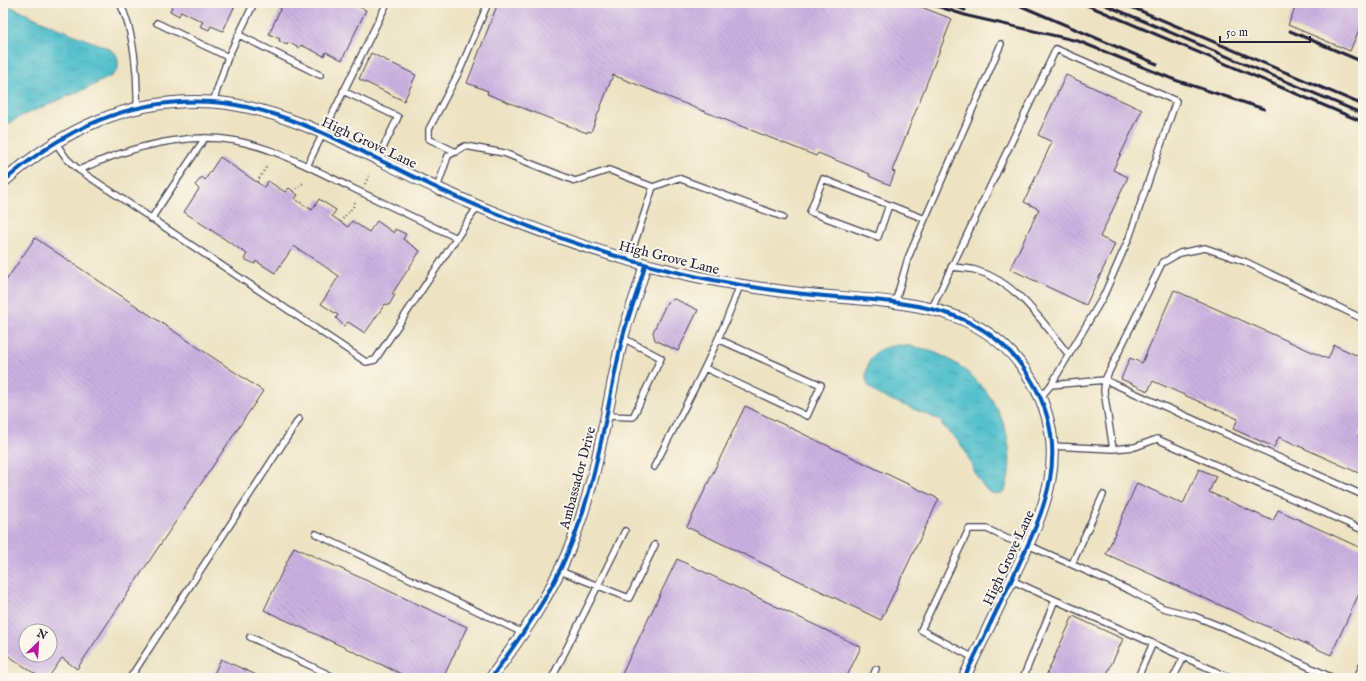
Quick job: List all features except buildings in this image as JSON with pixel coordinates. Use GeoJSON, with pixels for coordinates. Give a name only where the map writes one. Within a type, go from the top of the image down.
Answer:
{"type":"FeatureCollection","features":[{"type":"Feature","properties":{"kind":"street","name":"High Grove Lane"},"geometry":{"type":"LineString","coordinates":[[3,182],[55,142],[98,120],[137,108],[181,102],[213,102],[243,106],[268,112],[322,134],[437,188],[564,241],[645,265],[740,285],[932,308],[963,318],[979,327],[999,342],[1027,372],[1040,398],[1050,426],[1053,462],[1048,498],[1028,544],[964,678]]}},
{"type":"Feature","properties":{"kind":"street","name":"Ambassador Drive"},"geometry":{"type":"LineString","coordinates":[[491,678],[541,606],[560,571],[577,529],[595,465],[623,338],[645,265]]}},
{"type":"Feature","properties":{"kind":"lane"},"geometry":{"type":"LineString","coordinates":[[120,3],[127,17],[138,84],[137,108]]}},
{"type":"Feature","properties":{"kind":"lane"},"geometry":{"type":"LineString","coordinates":[[213,102],[228,57],[254,3]]}},
{"type":"Feature","properties":{"kind":"lane"},"geometry":{"type":"LineString","coordinates":[[307,166],[387,3]]}},
{"type":"Feature","properties":{"kind":"lane"},"geometry":{"type":"LineString","coordinates":[[456,152],[429,139],[429,129],[460,70],[488,3]]}},
{"type":"Feature","properties":{"kind":"lane"},"geometry":{"type":"LineString","coordinates":[[157,23],[228,57]]}},
{"type":"Feature","properties":{"kind":"lane"},"geometry":{"type":"LineString","coordinates":[[239,35],[320,75]]}},
{"type":"Feature","properties":{"kind":"lane"},"geometry":{"type":"LineString","coordinates":[[895,304],[908,258],[1001,44]]}},
{"type":"Feature","properties":{"kind":"lane"},"geometry":{"type":"LineString","coordinates":[[932,308],[1056,49],[1176,101],[1129,238],[1103,297],[1052,385],[1040,398]]}},
{"type":"Feature","properties":{"kind":"lane"},"geometry":{"type":"LineString","coordinates":[[343,91],[398,117],[377,160]]}},
{"type":"Feature","properties":{"kind":"lane"},"geometry":{"type":"LineString","coordinates":[[79,170],[124,151],[160,143],[205,138],[259,147],[307,166],[457,238]]}},
{"type":"Feature","properties":{"kind":"lane"},"geometry":{"type":"LineString","coordinates":[[151,219],[205,138]]}},
{"type":"Feature","properties":{"kind":"lane"},"geometry":{"type":"LineString","coordinates":[[55,142],[67,159],[79,170],[366,362],[375,360],[478,206]]}},
{"type":"Feature","properties":{"kind":"lane"},"geometry":{"type":"LineString","coordinates":[[437,188],[446,159],[465,146],[504,153],[575,181],[609,170],[653,187],[678,178],[783,217]]}},
{"type":"Feature","properties":{"kind":"lane"},"geometry":{"type":"LineString","coordinates":[[889,205],[878,237],[810,212],[823,179],[925,219]]}},
{"type":"Feature","properties":{"kind":"lane"},"geometry":{"type":"LineString","coordinates":[[629,260],[653,187]]}},
{"type":"Feature","properties":{"kind":"lane"},"geometry":{"type":"LineString","coordinates":[[1113,449],[1104,391],[1105,380],[1162,263],[1180,253],[1205,248],[1246,262],[1363,319]]}},
{"type":"Feature","properties":{"kind":"lane"},"geometry":{"type":"LineString","coordinates":[[951,267],[975,270],[1007,285],[1030,306],[1069,355]]}},
{"type":"Feature","properties":{"kind":"lane"},"geometry":{"type":"LineString","coordinates":[[654,467],[705,368],[740,285]]}},
{"type":"Feature","properties":{"kind":"lane"},"geometry":{"type":"LineString","coordinates":[[606,416],[633,417],[661,358],[623,338]]}},
{"type":"Feature","properties":{"kind":"lane"},"geometry":{"type":"LineString","coordinates":[[705,368],[807,416],[821,386],[718,339]]}},
{"type":"Feature","properties":{"kind":"lane"},"geometry":{"type":"LineString","coordinates":[[1052,385],[1105,380],[1363,495]]}},
{"type":"Feature","properties":{"kind":"lane"},"geometry":{"type":"LineString","coordinates":[[130,678],[299,419]]}},
{"type":"Feature","properties":{"kind":"lane"},"geometry":{"type":"LineString","coordinates":[[1052,446],[1113,449],[1135,447],[1157,440],[1363,530]]}},
{"type":"Feature","properties":{"kind":"lane"},"geometry":{"type":"LineString","coordinates":[[1072,564],[1103,495]]}},
{"type":"Feature","properties":{"kind":"lane"},"geometry":{"type":"LineString","coordinates":[[974,658],[921,630],[969,529],[988,529],[1008,539],[1028,544],[1129,590],[1163,608],[1194,616],[1227,629],[1333,678]]}},
{"type":"Feature","properties":{"kind":"lane"},"geometry":{"type":"LineString","coordinates":[[552,678],[625,531]]}},
{"type":"Feature","properties":{"kind":"lane"},"geometry":{"type":"LineString","coordinates":[[316,534],[523,633]]}},
{"type":"Feature","properties":{"kind":"lane"},"geometry":{"type":"LineString","coordinates":[[560,571],[628,598],[655,545]]}},
{"type":"Feature","properties":{"kind":"lane"},"geometry":{"type":"LineString","coordinates":[[1011,580],[1231,678]]}},
{"type":"Feature","properties":{"kind":"lane"},"geometry":{"type":"LineString","coordinates":[[1022,678],[1055,600]]}},
{"type":"Feature","properties":{"kind":"lane"},"geometry":{"type":"LineString","coordinates":[[250,637],[336,678]]}},
{"type":"Feature","properties":{"kind":"lane"},"geometry":{"type":"LineString","coordinates":[[1138,677],[1153,644]]}},
{"type":"Feature","properties":{"kind":"lane"},"geometry":{"type":"LineString","coordinates":[[1173,678],[1184,657]]}},
{"type":"Feature","properties":{"kind":"lane"},"geometry":{"type":"LineString","coordinates":[[1357,678],[1363,664]]}},
{"type":"Feature","properties":{"kind":"lane"},"geometry":{"type":"LineString","coordinates":[[872,678],[876,669]]}},
{"type":"Feature","properties":{"kind":"lane"},"geometry":{"type":"LineString","coordinates":[[1212,678],[1215,671]]}},
{"type":"Feature","properties":{"kind":"path"},"geometry":{"type":"LineString","coordinates":[[257,182],[267,166]]}},
{"type":"Feature","properties":{"kind":"path"},"geometry":{"type":"LineString","coordinates":[[364,185],[370,173]]}},
{"type":"Feature","properties":{"kind":"path"},"geometry":{"type":"LineString","coordinates":[[293,192],[303,183]]}},
{"type":"Feature","properties":{"kind":"path"},"geometry":{"type":"LineString","coordinates":[[340,222],[353,207],[358,197]]}},
{"type":"Feature","properties":{"kind":"water"},"geometry":{"type":"Polygon","coordinates":[[[3,3],[55,27],[108,48],[116,54],[118,69],[113,75],[90,87],[21,116],[3,127],[3,3]]]}},
{"type":"Feature","properties":{"kind":"water"},"geometry":{"type":"Polygon","coordinates":[[[899,345],[925,349],[949,359],[970,374],[987,393],[1000,415],[1008,439],[1010,465],[1005,491],[998,494],[992,493],[986,489],[981,483],[958,441],[945,429],[940,420],[879,395],[872,390],[866,378],[867,369],[871,358],[882,349],[899,345]]]}},
{"type":"Feature","properties":{"kind":"railway"},"geometry":{"type":"LineString","coordinates":[[927,3],[968,16],[1078,41],[1175,80],[1264,109]]}},
{"type":"Feature","properties":{"kind":"railway"},"geometry":{"type":"LineString","coordinates":[[947,3],[965,10]]}},
{"type":"Feature","properties":{"kind":"railway"},"geometry":{"type":"LineString","coordinates":[[1014,3],[1157,64]]}},
{"type":"Feature","properties":{"kind":"railway"},"geometry":{"type":"LineString","coordinates":[[1082,3],[1363,122]]}},
{"type":"Feature","properties":{"kind":"railway"},"geometry":{"type":"LineString","coordinates":[[1101,3],[1363,114]]}},
{"type":"Feature","properties":{"kind":"railway"},"geometry":{"type":"LineString","coordinates":[[1122,3],[1363,105]]}},
{"type":"Feature","properties":{"kind":"railway"},"geometry":{"type":"LineString","coordinates":[[1290,31],[1363,62]]}},
{"type":"Feature","properties":{"kind":"cycle path"},"geometry":{"type":"LineString","coordinates":[[3,182],[49,146],[99,120],[126,111],[153,105],[182,102],[212,102],[241,106],[271,113],[300,123],[468,202],[526,226],[615,256],[676,272],[724,282],[804,294],[902,303],[932,309],[962,319],[988,333],[1012,354],[1033,383],[1045,409],[1051,435],[1052,460],[1049,484],[1033,532],[964,678]]}},
{"type":"Feature","properties":{"kind":"cycle path"},"geometry":{"type":"LineString","coordinates":[[491,678],[543,602],[568,552],[578,527],[594,474],[622,340],[645,265]]}}]}
